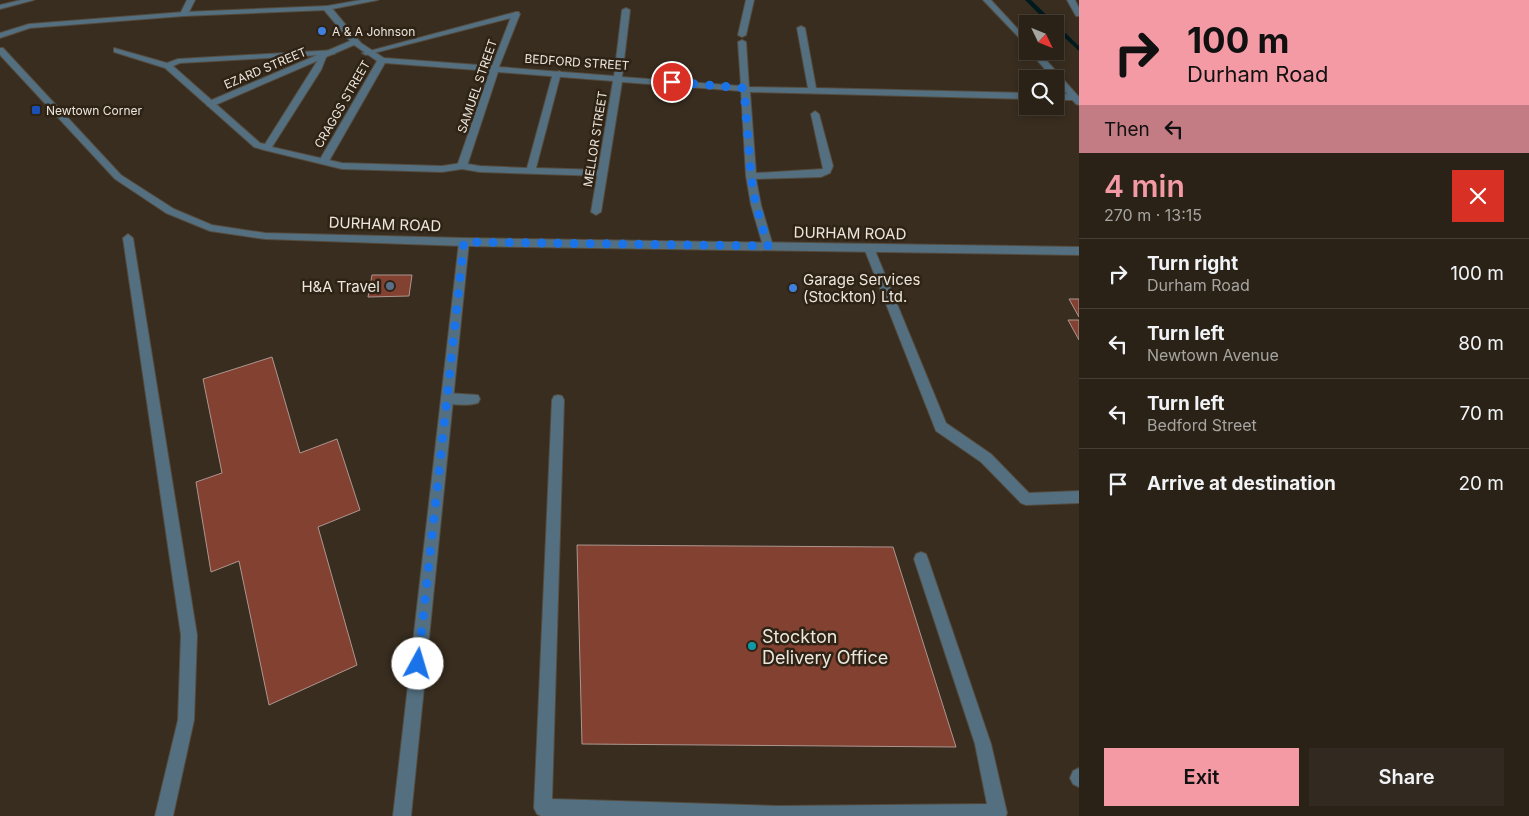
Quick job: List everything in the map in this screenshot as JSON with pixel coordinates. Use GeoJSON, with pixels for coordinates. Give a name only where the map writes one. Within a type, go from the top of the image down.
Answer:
{"type":"FeatureCollection","features":[{"type":"Feature","properties":{"kind":"street"},"geometry":{"type":"LineString","coordinates":[[0,7],[30,0]]}},
{"type":"Feature","properties":{"kind":"street"},"geometry":{"type":"LineString","coordinates":[[184,14],[191,0]]}},
{"type":"Feature","properties":{"kind":"street"},"geometry":{"type":"LineString","coordinates":[[0,36],[29,26],[184,14],[327,8],[374,0]]}},
{"type":"Feature","properties":{"kind":"street"},"geometry":{"type":"LineString","coordinates":[[750,0],[742,39],[744,88],[751,176],[756,205],[768,246]]}},
{"type":"Feature","properties":{"kind":"street"},"geometry":{"type":"LineString","coordinates":[[987,0],[1019,35]]}},
{"type":"Feature","properties":{"kind":"street"},"geometry":{"type":"LineString","coordinates":[[1071,0],[1079,14]]}},
{"type":"Feature","properties":{"kind":"street","name":"BEDFORD STREET"},"geometry":{"type":"LineString","coordinates":[[327,8],[366,53],[382,60],[813,92],[1019,96]]}},
{"type":"Feature","properties":{"kind":"street","name":"MELLOR STREET"},"geometry":{"type":"LineString","coordinates":[[596,212],[618,78],[626,10]]}},
{"type":"Feature","properties":{"kind":"street","name":"SAMUEL STREET"},"geometry":{"type":"LineString","coordinates":[[366,53],[516,14],[495,68],[462,166]]}},
{"type":"Feature","properties":{"kind":"street"},"geometry":{"type":"LineString","coordinates":[[801,28],[813,92]]}},
{"type":"Feature","properties":{"kind":"street","name":"EZARD STREET"},"geometry":{"type":"LineString","coordinates":[[210,104],[355,42]]}},
{"type":"Feature","properties":{"kind":"street","name":"DURHAM ROAD"},"geometry":{"type":"LineString","coordinates":[[0,50],[118,177],[170,211],[210,228],[265,236],[464,242],[1079,251]]}},
{"type":"Feature","properties":{"kind":"street"},"geometry":{"type":"LineString","coordinates":[[117,50],[168,66],[258,145],[268,148],[342,166],[442,169],[462,166],[480,169],[602,173]]}},
{"type":"Feature","properties":{"kind":"street"},"geometry":{"type":"LineString","coordinates":[[168,66],[178,60],[328,54]]}},
{"type":"Feature","properties":{"kind":"street"},"geometry":{"type":"LineString","coordinates":[[268,148],[328,54]]}},
{"type":"Feature","properties":{"kind":"street","name":"CRAGGS STREET"},"geometry":{"type":"LineString","coordinates":[[324,161],[382,60]]}},
{"type":"Feature","properties":{"kind":"street"},"geometry":{"type":"LineString","coordinates":[[1041,60],[1077,100]]}},
{"type":"Feature","properties":{"kind":"street"},"geometry":{"type":"LineString","coordinates":[[531,171],[557,73]]}},
{"type":"Feature","properties":{"kind":"street"},"geometry":{"type":"LineString","coordinates":[[1064,98],[1077,100]]}},
{"type":"Feature","properties":{"kind":"street"},"geometry":{"type":"LineString","coordinates":[[751,176],[821,174],[827,171],[828,166],[815,114]]}},
{"type":"Feature","properties":{"kind":"street"},"geometry":{"type":"LineString","coordinates":[[128,238],[190,635],[186,720],[164,816]]}},
{"type":"Feature","properties":{"kind":"street"},"geometry":{"type":"LineString","coordinates":[[402,816],[464,242]]}},
{"type":"Feature","properties":{"kind":"street"},"geometry":{"type":"LineString","coordinates":[[869,248],[941,427],[986,458],[1026,499],[1079,497]]}},
{"type":"Feature","properties":{"kind":"street"},"geometry":{"type":"LineString","coordinates":[[447,398],[474,399]]}},
{"type":"Feature","properties":{"kind":"street"},"geometry":{"type":"LineString","coordinates":[[558,400],[542,808],[778,816],[998,813],[984,744],[921,559]]}},
{"type":"Feature","properties":{"kind":"building","name":"H&A Travel"},"geometry":{"type":"Polygon","coordinates":[[[372,275],[412,275],[409,296],[368,297],[372,275]]]}},
{"type":"Feature","properties":{"kind":"building"},"geometry":{"type":"Polygon","coordinates":[[[1069,299],[1079,299],[1079,317],[1069,299]]]}},
{"type":"Feature","properties":{"kind":"building"},"geometry":{"type":"Polygon","coordinates":[[[1068,320],[1079,320],[1079,340],[1068,320]]]}},
{"type":"Feature","properties":{"kind":"building"},"geometry":{"type":"Polygon","coordinates":[[[272,357],[300,453],[337,439],[360,510],[318,527],[357,665],[269,705],[239,561],[211,572],[196,482],[222,473],[203,379],[272,357]]]}},
{"type":"Feature","properties":{"kind":"building","name":"Stockton Delivery Office"},"geometry":{"type":"Polygon","coordinates":[[[577,545],[893,547],[956,747],[582,744],[577,545]]]}},
{"type":"Feature","properties":{"kind":"waterway"},"geometry":{"type":"LineString","coordinates":[[1028,0],[1044,15]]}},
{"type":"Feature","properties":{"kind":"waterway"},"geometry":{"type":"LineString","coordinates":[[1064,35],[1079,49]]}},
{"type":"Feature","properties":{"kind":"place","name":"A & A Johnson"},"geometry":{"type":"Point","coordinates":[322,31]}},
{"type":"Feature","properties":{"kind":"place","name":"Newtown Corner"},"geometry":{"type":"Point","coordinates":[36,110]}},
{"type":"Feature","properties":{"kind":"place","name":"H&A Travel"},"geometry":{"type":"Point","coordinates":[390,286]}},
{"type":"Feature","properties":{"kind":"place","name":"Garage Services (Stockton) Ltd."},"geometry":{"type":"Point","coordinates":[793,288]}},
{"type":"Feature","properties":{"kind":"place","name":"Stockton Delivery Office"},"geometry":{"type":"Point","coordinates":[752,646]}},
{"type":"Feature","properties":{"kind":"route"},"geometry":{"type":"LineString","coordinates":[[418,664],[464,242],[768,246],[756,205],[751,176],[744,88],[672,82]]}}]}
